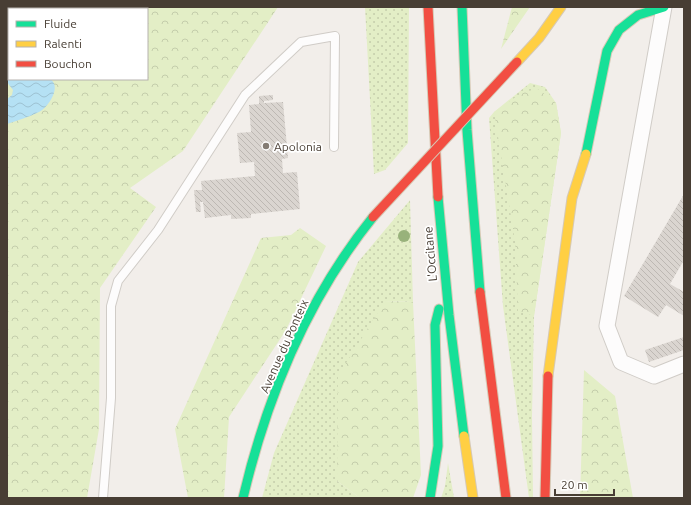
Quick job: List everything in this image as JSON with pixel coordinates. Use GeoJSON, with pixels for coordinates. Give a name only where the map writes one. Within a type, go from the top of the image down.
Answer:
{"type":"FeatureCollection","features":[{"type":"Feature","properties":{"kind":"main road","name":"L'Occitane"},"geometry":{"type":"LineString","coordinates":[[428,7],[435,154],[445,284],[456,381],[473,498]]}},
{"type":"Feature","properties":{"kind":"main road"},"geometry":{"type":"LineString","coordinates":[[462,7],[464,86],[474,233],[484,338],[506,498]]}},
{"type":"Feature","properties":{"kind":"main road","name":"Avenue du Ponteix"},"geometry":{"type":"LineString","coordinates":[[243,498],[261,428],[287,362],[331,274],[373,217],[518,62],[539,38],[561,7]]}},
{"type":"Feature","properties":{"kind":"main road"},"geometry":{"type":"LineString","coordinates":[[545,498],[548,365],[572,198],[589,143],[608,51],[619,30],[638,15],[664,7]]}},
{"type":"Feature","properties":{"kind":"main road"},"geometry":{"type":"LineString","coordinates":[[430,498],[438,446],[435,325],[445,284]]}},
{"type":"Feature","properties":{"kind":"street"},"geometry":{"type":"LineString","coordinates":[[664,7],[607,326],[621,362],[654,376],[684,364]]}},
{"type":"Feature","properties":{"kind":"lane"},"geometry":{"type":"LineString","coordinates":[[103,498],[111,398],[111,306],[118,280],[158,230],[245,95],[301,42],[335,36],[334,147]]}},
{"type":"Feature","properties":{"kind":"green space"},"geometry":{"type":"Polygon","coordinates":[[[7,7],[278,7],[183,151],[130,188],[156,207],[100,288],[99,429],[87,498],[7,498],[7,7]]]}},
{"type":"Feature","properties":{"kind":"green space"},"geometry":{"type":"Polygon","coordinates":[[[365,7],[409,7],[408,143],[385,170],[374,174],[365,7]]]}},
{"type":"Feature","properties":{"kind":"green space"},"geometry":{"type":"Polygon","coordinates":[[[512,7],[530,7],[501,49],[512,7]]]}},
{"type":"Feature","properties":{"kind":"green space"},"geometry":{"type":"Polygon","coordinates":[[[530,83],[545,87],[556,103],[561,133],[534,316],[532,416],[533,498],[529,498],[503,306],[489,118],[494,112],[530,83]]]}},
{"type":"Feature","properties":{"kind":"green space"},"geometry":{"type":"Polygon","coordinates":[[[538,89],[556,103],[561,133],[534,316],[518,311],[515,241],[494,112],[523,92],[538,89]]]}},
{"type":"Feature","properties":{"kind":"green space"},"geometry":{"type":"Polygon","coordinates":[[[410,200],[413,302],[385,301],[337,481],[360,498],[262,498],[274,453],[358,262],[410,200]]]}},
{"type":"Feature","properties":{"kind":"green space"},"geometry":{"type":"Polygon","coordinates":[[[300,228],[326,246],[286,330],[229,417],[224,498],[188,498],[175,429],[261,238],[291,235],[300,228]]]}},
{"type":"Feature","properties":{"kind":"green space"},"geometry":{"type":"Polygon","coordinates":[[[385,301],[413,302],[421,475],[413,498],[360,498],[337,481],[338,376],[385,301]]]}},
{"type":"Feature","properties":{"kind":"green space"},"geometry":{"type":"Polygon","coordinates":[[[584,370],[615,396],[633,498],[580,498],[584,370]]]}},
{"type":"Feature","properties":{"kind":"green space"},"geometry":{"type":"Polygon","coordinates":[[[448,463],[454,498],[441,498],[445,486],[448,463]]]}},
{"type":"Feature","properties":{"kind":"water"},"geometry":{"type":"Polygon","coordinates":[[[8,24],[8,80],[51,80],[55,86],[53,96],[47,106],[39,112],[7,124],[7,99],[12,95],[13,90],[7,82],[8,24]]]}},
{"type":"Feature","properties":{"kind":"building"},"geometry":{"type":"Polygon","coordinates":[[[273,95],[273,100],[264,101],[264,103],[283,102],[288,158],[282,159],[283,173],[297,172],[300,209],[251,214],[251,218],[231,219],[231,215],[205,218],[203,202],[200,202],[201,212],[196,212],[194,190],[202,190],[201,181],[255,176],[254,162],[240,163],[237,133],[251,132],[249,105],[259,104],[259,96],[273,95]]]}},
{"type":"Feature","properties":{"kind":"building"},"geometry":{"type":"Polygon","coordinates":[[[684,194],[684,260],[670,284],[684,292],[684,316],[666,305],[658,317],[624,296],[684,194]]]}},
{"type":"Feature","properties":{"kind":"building"},"geometry":{"type":"Polygon","coordinates":[[[684,337],[684,350],[649,362],[645,350],[684,337]]]}},
{"type":"Feature","properties":{"kind":"traffic: fast"},"geometry":{"type":"LineString","coordinates":[[462,7],[467,130],[480,292]]}},
{"type":"Feature","properties":{"kind":"traffic: fast"},"geometry":{"type":"LineString","coordinates":[[586,154],[607,51],[619,30],[638,15],[664,7]]}},
{"type":"Feature","properties":{"kind":"traffic: fast"},"geometry":{"type":"LineString","coordinates":[[438,197],[449,315],[464,436]]}},
{"type":"Feature","properties":{"kind":"traffic: fast"},"geometry":{"type":"LineString","coordinates":[[243,498],[264,423],[292,350],[328,281],[349,248],[373,217]]}},
{"type":"Feature","properties":{"kind":"traffic: fast"},"geometry":{"type":"LineString","coordinates":[[430,498],[438,446],[435,325],[439,309]]}},
{"type":"Feature","properties":{"kind":"traffic: slow"},"geometry":{"type":"LineString","coordinates":[[517,62],[539,38],[561,7]]}},
{"type":"Feature","properties":{"kind":"traffic: slow"},"geometry":{"type":"LineString","coordinates":[[548,376],[572,198],[586,154]]}},
{"type":"Feature","properties":{"kind":"traffic: slow"},"geometry":{"type":"LineString","coordinates":[[464,436],[473,498]]}},
{"type":"Feature","properties":{"kind":"traffic: jam"},"geometry":{"type":"LineString","coordinates":[[428,7],[438,197]]}},
{"type":"Feature","properties":{"kind":"traffic: jam"},"geometry":{"type":"LineString","coordinates":[[373,217],[517,62]]}},
{"type":"Feature","properties":{"kind":"traffic: jam"},"geometry":{"type":"LineString","coordinates":[[480,292],[506,498]]}},
{"type":"Feature","properties":{"kind":"traffic: jam"},"geometry":{"type":"LineString","coordinates":[[545,498],[548,376]]}},
{"type":"Feature","properties":{"kind":"place","name":"Apolonia"},"geometry":{"type":"Point","coordinates":[266,146]}}]}
